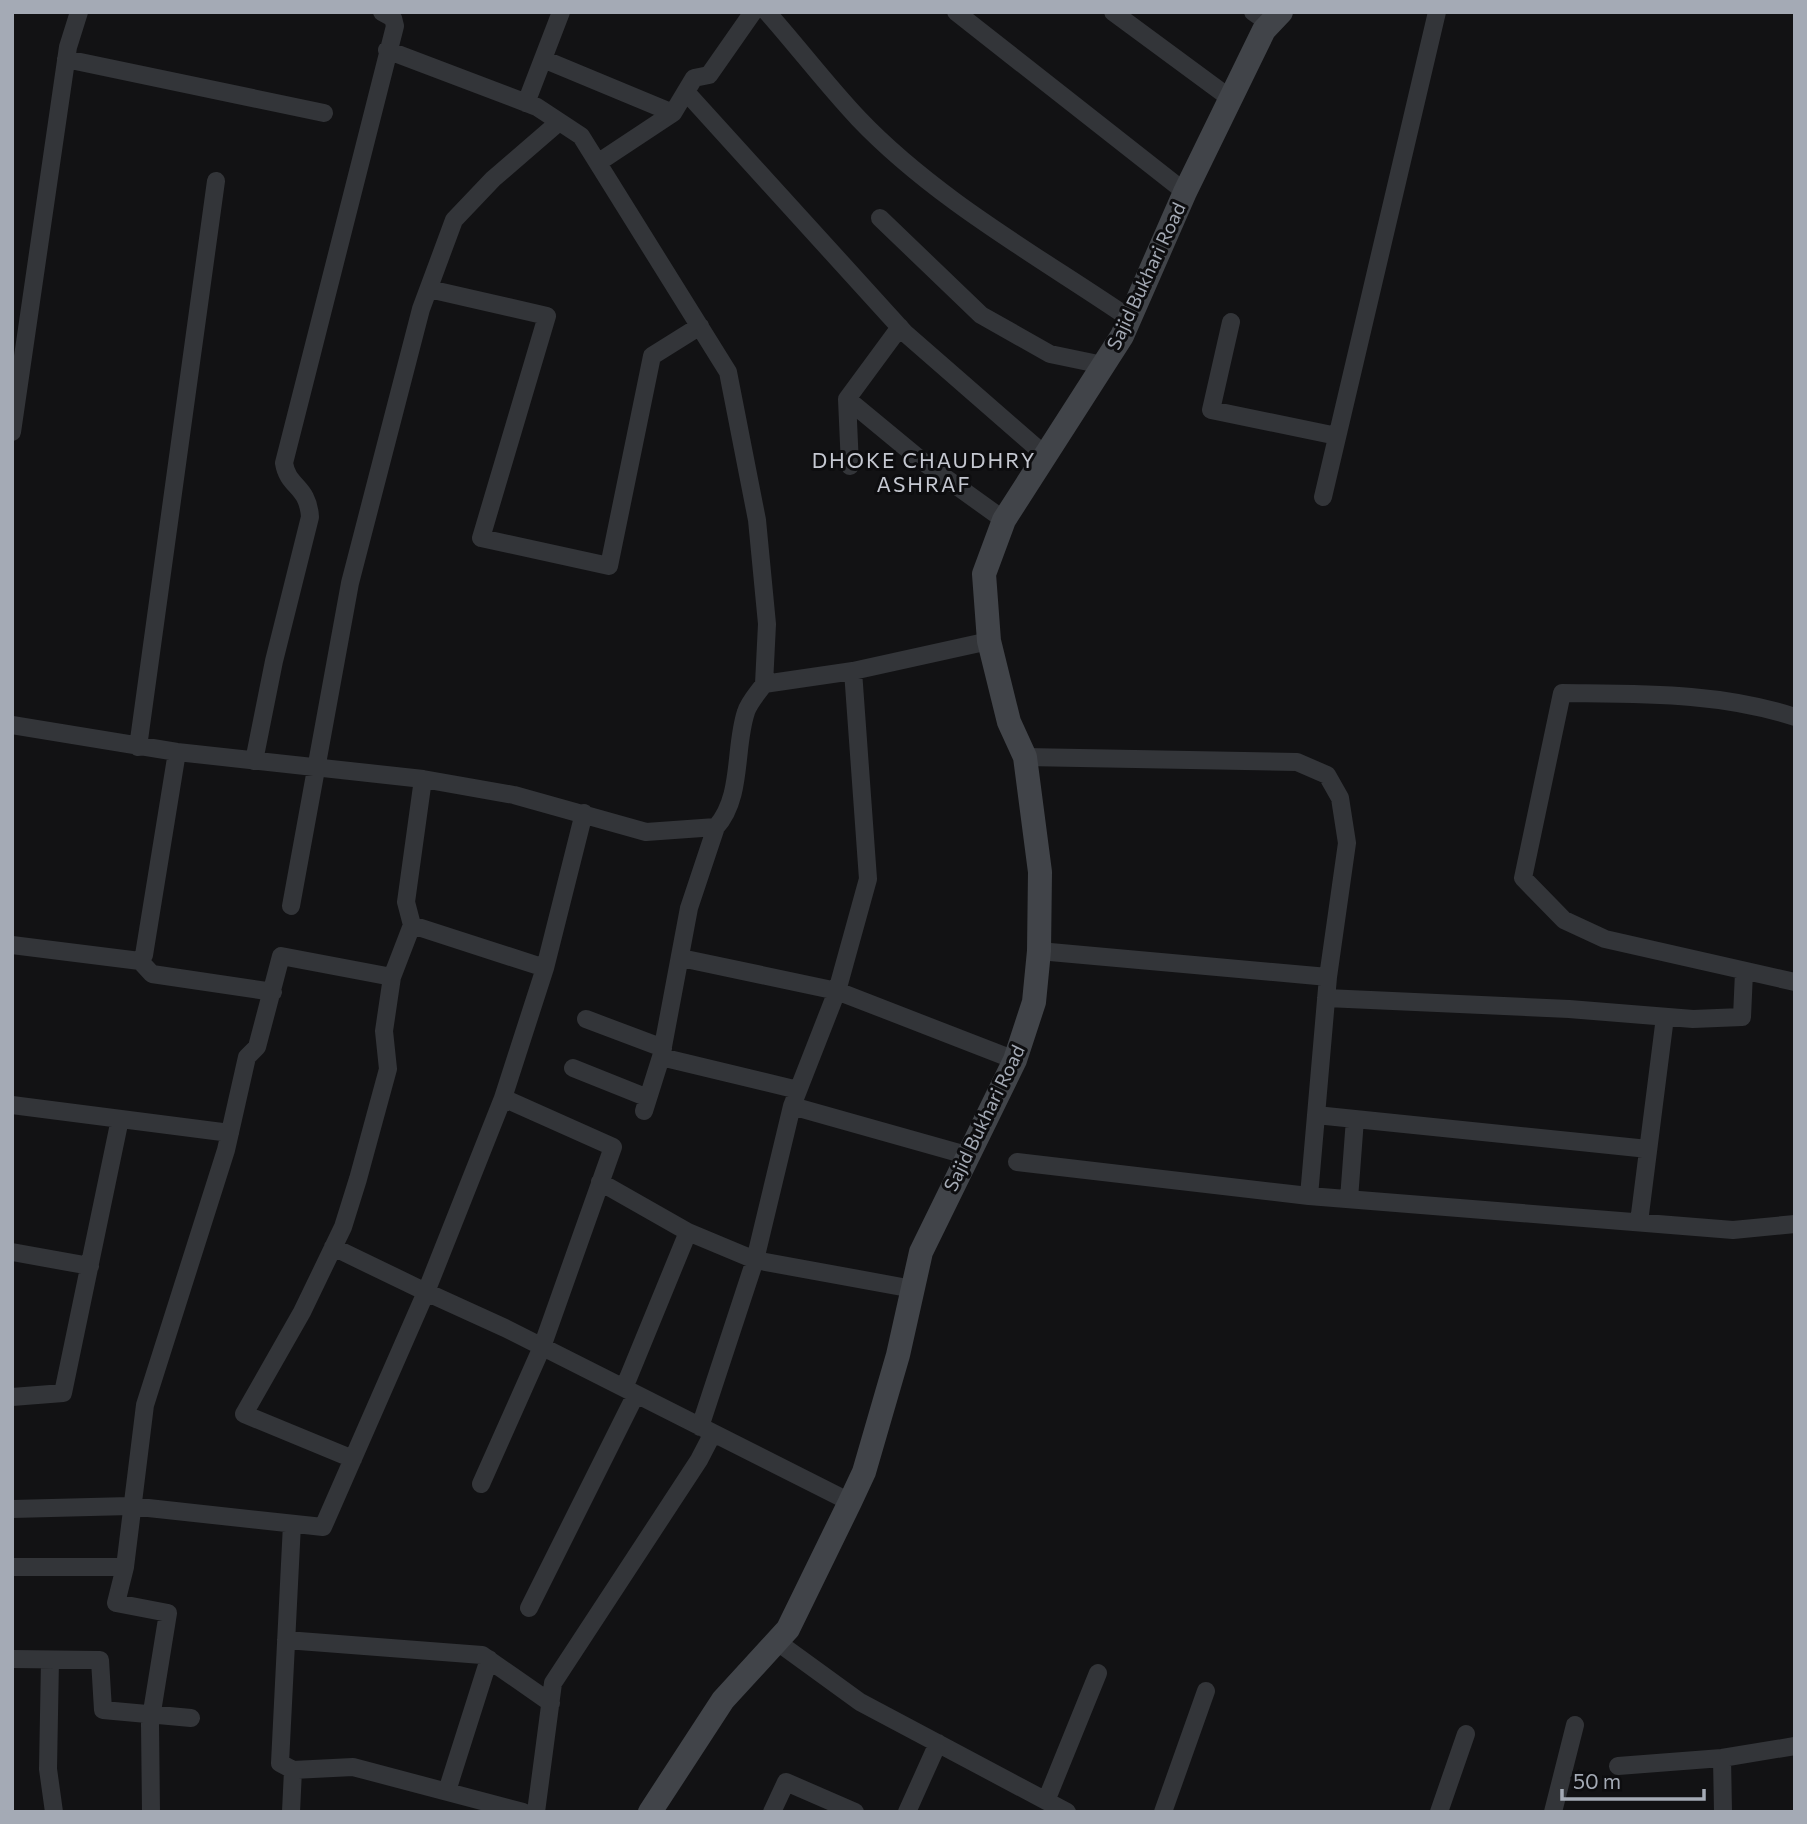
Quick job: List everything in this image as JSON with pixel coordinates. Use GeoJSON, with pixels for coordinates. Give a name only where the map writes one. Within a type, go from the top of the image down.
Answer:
{"type":"FeatureCollection","features":[{"type":"Feature","properties":{"kind":"street"},"geometry":{"type":"LineString","coordinates":[[12,432],[14,403],[66,59],[79,12]]}},
{"type":"Feature","properties":{"kind":"street"},"geometry":{"type":"LineString","coordinates":[[254,761],[274,661],[310,517],[309,500],[285,473],[284,463],[395,26],[393,18],[382,12]]}},
{"type":"Feature","properties":{"kind":"street"},"geometry":{"type":"LineString","coordinates":[[526,103],[561,12]]}},
{"type":"Feature","properties":{"kind":"street"},"geometry":{"type":"LineString","coordinates":[[598,162],[673,113],[694,78],[709,75],[753,12]]}},
{"type":"Feature","properties":{"kind":"street"},"geometry":{"type":"LineString","coordinates":[[767,12],[859,118],[914,168],[976,215],[1129,318]]}},
{"type":"Feature","properties":{"kind":"street"},"geometry":{"type":"LineString","coordinates":[[956,12],[1185,192]]}},
{"type":"Feature","properties":{"kind":"street"},"geometry":{"type":"LineString","coordinates":[[1113,12],[1231,99]]}},
{"type":"Feature","properties":{"kind":"street"},"geometry":{"type":"LineString","coordinates":[[1323,497],[1437,12]]}},
{"type":"Feature","properties":{"kind":"street","name":"Sajid Bukhari Road"},"geometry":{"type":"LineString","coordinates":[[649,1812],[723,1700],[788,1629],[850,1502],[872,1446],[898,1355],[921,1252],[966,1155],[1015,1060],[1034,1002],[1039,951],[1040,872],[1025,757],[1009,722],[989,641],[984,574],[1004,520],[1104,365],[1129,318],[1268,16]]}},
{"type":"Feature","properties":{"kind":"street"},"geometry":{"type":"LineString","coordinates":[[387,50],[526,103],[581,136],[727,372],[757,520],[767,624],[764,684],[746,710],[738,767],[724,818],[716,827],[689,908],[662,1053],[646,1104],[573,1068]]}},
{"type":"Feature","properties":{"kind":"street"},"geometry":{"type":"LineString","coordinates":[[66,59],[324,113]]}},
{"type":"Feature","properties":{"kind":"street"},"geometry":{"type":"LineString","coordinates":[[543,59],[673,113]]}},
{"type":"Feature","properties":{"kind":"street"},"geometry":{"type":"LineString","coordinates":[[687,93],[900,327],[1046,456]]}},
{"type":"Feature","properties":{"kind":"street"},"geometry":{"type":"LineString","coordinates":[[291,906],[350,583],[429,289],[454,220],[494,179],[559,122]]}},
{"type":"Feature","properties":{"kind":"street"},"geometry":{"type":"LineString","coordinates":[[138,747],[216,180]]}},
{"type":"Feature","properties":{"kind":"street"},"geometry":{"type":"LineString","coordinates":[[880,218],[981,315],[1050,354],[1104,365]]}},
{"type":"Feature","properties":{"kind":"street"},"geometry":{"type":"LineString","coordinates":[[429,289],[547,316],[481,538],[608,566],[652,356],[701,327]]}},
{"type":"Feature","properties":{"kind":"street"},"geometry":{"type":"LineString","coordinates":[[1231,322],[1211,410],[1337,436]]}},
{"type":"Feature","properties":{"kind":"street"},"geometry":{"type":"LineString","coordinates":[[850,466],[847,399],[900,327]]}},
{"type":"Feature","properties":{"kind":"street"},"geometry":{"type":"LineString","coordinates":[[847,399],[922,461],[1004,520]]}},
{"type":"Feature","properties":{"kind":"street"},"geometry":{"type":"LineString","coordinates":[[764,684],[853,671],[989,641]]}},
{"type":"Feature","properties":{"kind":"street"},"geometry":{"type":"LineString","coordinates":[[537,1812],[553,1682],[699,1460],[755,1260],[795,1098],[837,991],[868,879],[853,671]]}},
{"type":"Feature","properties":{"kind":"street"},"geometry":{"type":"LineString","coordinates":[[1795,717],[1760,705],[1681,694],[1562,693],[1523,878],[1564,920],[1605,939],[1795,982]]}},
{"type":"Feature","properties":{"kind":"street"},"geometry":{"type":"LineString","coordinates":[[12,725],[138,747],[314,769],[423,779],[514,795],[646,832],[716,827]]}},
{"type":"Feature","properties":{"kind":"street"},"geometry":{"type":"LineString","coordinates":[[140,961],[144,955],[177,752]]}},
{"type":"Feature","properties":{"kind":"street"},"geometry":{"type":"LineString","coordinates":[[1025,757],[1297,762],[1327,775],[1340,798],[1347,844],[1328,977],[1309,1196]]}},
{"type":"Feature","properties":{"kind":"street"},"geometry":{"type":"LineString","coordinates":[[354,1459],[244,1415],[302,1312],[334,1247],[358,1179],[388,1069],[384,1031],[392,977],[412,925],[406,902],[423,779]]}},
{"type":"Feature","properties":{"kind":"street"},"geometry":{"type":"LineString","coordinates":[[12,1509],[130,1506],[323,1527],[426,1292],[503,1098],[545,968],[584,813]]}},
{"type":"Feature","properties":{"kind":"street"},"geometry":{"type":"LineString","coordinates":[[412,925],[545,968]]}},
{"type":"Feature","properties":{"kind":"street"},"geometry":{"type":"LineString","coordinates":[[12,945],[140,961],[152,974],[273,992]]}},
{"type":"Feature","properties":{"kind":"street"},"geometry":{"type":"LineString","coordinates":[[1039,951],[1328,977]]}},
{"type":"Feature","properties":{"kind":"street"},"geometry":{"type":"LineString","coordinates":[[151,1812],[151,1714],[168,1612],[117,1603],[125,1567],[130,1506],[145,1405],[230,1133],[247,1057],[257,1047],[281,956],[392,977]]}},
{"type":"Feature","properties":{"kind":"street"},"geometry":{"type":"LineString","coordinates":[[681,958],[837,991],[1015,1060]]}},
{"type":"Feature","properties":{"kind":"street"},"geometry":{"type":"LineString","coordinates":[[1326,998],[1569,1009],[1665,1017],[1742,1017],[1744,972]]}},
{"type":"Feature","properties":{"kind":"street"},"geometry":{"type":"LineString","coordinates":[[1639,1222],[1665,1017]]}},
{"type":"Feature","properties":{"kind":"street"},"geometry":{"type":"LineString","coordinates":[[586,1019],[662,1053],[966,1155]]}},
{"type":"Feature","properties":{"kind":"street"},"geometry":{"type":"LineString","coordinates":[[481,1485],[542,1347],[613,1147],[503,1098]]}},
{"type":"Feature","properties":{"kind":"street"},"geometry":{"type":"LineString","coordinates":[[12,1105],[230,1133]]}},
{"type":"Feature","properties":{"kind":"street"},"geometry":{"type":"LineString","coordinates":[[1316,1115],[1648,1149]]}},
{"type":"Feature","properties":{"kind":"street"},"geometry":{"type":"LineString","coordinates":[[12,1398],[63,1393],[120,1119]]}},
{"type":"Feature","properties":{"kind":"street"},"geometry":{"type":"LineString","coordinates":[[1349,1199],[1355,1119]]}},
{"type":"Feature","properties":{"kind":"street"},"geometry":{"type":"LineString","coordinates":[[1017,1162],[1309,1196],[1733,1230],[1795,1224]]}},
{"type":"Feature","properties":{"kind":"street"},"geometry":{"type":"LineString","coordinates":[[600,1182],[688,1232],[755,1260],[913,1289]]}},
{"type":"Feature","properties":{"kind":"street"},"geometry":{"type":"LineString","coordinates":[[529,1608],[630,1391],[688,1232]]}},
{"type":"Feature","properties":{"kind":"street"},"geometry":{"type":"LineString","coordinates":[[334,1247],[542,1347],[850,1502]]}},
{"type":"Feature","properties":{"kind":"street"},"geometry":{"type":"LineString","coordinates":[[12,1252],[90,1266]]}},
{"type":"Feature","properties":{"kind":"street"},"geometry":{"type":"LineString","coordinates":[[292,1524],[280,1763],[293,1770],[353,1767],[523,1812]]}},
{"type":"Feature","properties":{"kind":"street"},"geometry":{"type":"LineString","coordinates":[[12,1567],[125,1567]]}},
{"type":"Feature","properties":{"kind":"street"},"geometry":{"type":"LineString","coordinates":[[286,1640],[482,1655],[551,1703]]}},
{"type":"Feature","properties":{"kind":"street"},"geometry":{"type":"LineString","coordinates":[[776,1641],[860,1702],[1067,1812]]}},
{"type":"Feature","properties":{"kind":"street"},"geometry":{"type":"LineString","coordinates":[[12,1659],[100,1660],[103,1710],[191,1718]]}},
{"type":"Feature","properties":{"kind":"street"},"geometry":{"type":"LineString","coordinates":[[447,1791],[489,1659]]}},
{"type":"Feature","properties":{"kind":"street"},"geometry":{"type":"LineString","coordinates":[[50,1660],[48,1769],[54,1812]]}},
{"type":"Feature","properties":{"kind":"street"},"geometry":{"type":"LineString","coordinates":[[1046,1801],[1098,1673]]}},
{"type":"Feature","properties":{"kind":"street"},"geometry":{"type":"LineString","coordinates":[[1163,1812],[1206,1691]]}},
{"type":"Feature","properties":{"kind":"street"},"geometry":{"type":"LineString","coordinates":[[1553,1812],[1575,1725]]}},
{"type":"Feature","properties":{"kind":"street"},"geometry":{"type":"LineString","coordinates":[[1439,1812],[1466,1734]]}},
{"type":"Feature","properties":{"kind":"street"},"geometry":{"type":"LineString","coordinates":[[908,1812],[939,1743]]}},
{"type":"Feature","properties":{"kind":"street"},"geometry":{"type":"LineString","coordinates":[[1618,1766],[1722,1759],[1795,1746]]}},
{"type":"Feature","properties":{"kind":"street"},"geometry":{"type":"LineString","coordinates":[[1722,1759],[1723,1812]]}},
{"type":"Feature","properties":{"kind":"street"},"geometry":{"type":"LineString","coordinates":[[291,1812],[293,1770]]}},
{"type":"Feature","properties":{"kind":"street"},"geometry":{"type":"LineString","coordinates":[[772,1812],[786,1782],[855,1812]]}},
{"type":"Feature","properties":{"kind":"district","name":"DHOKE CHAUDHRY ASHRAF"},"geometry":{"type":"Point","coordinates":[924,473]}}]}
